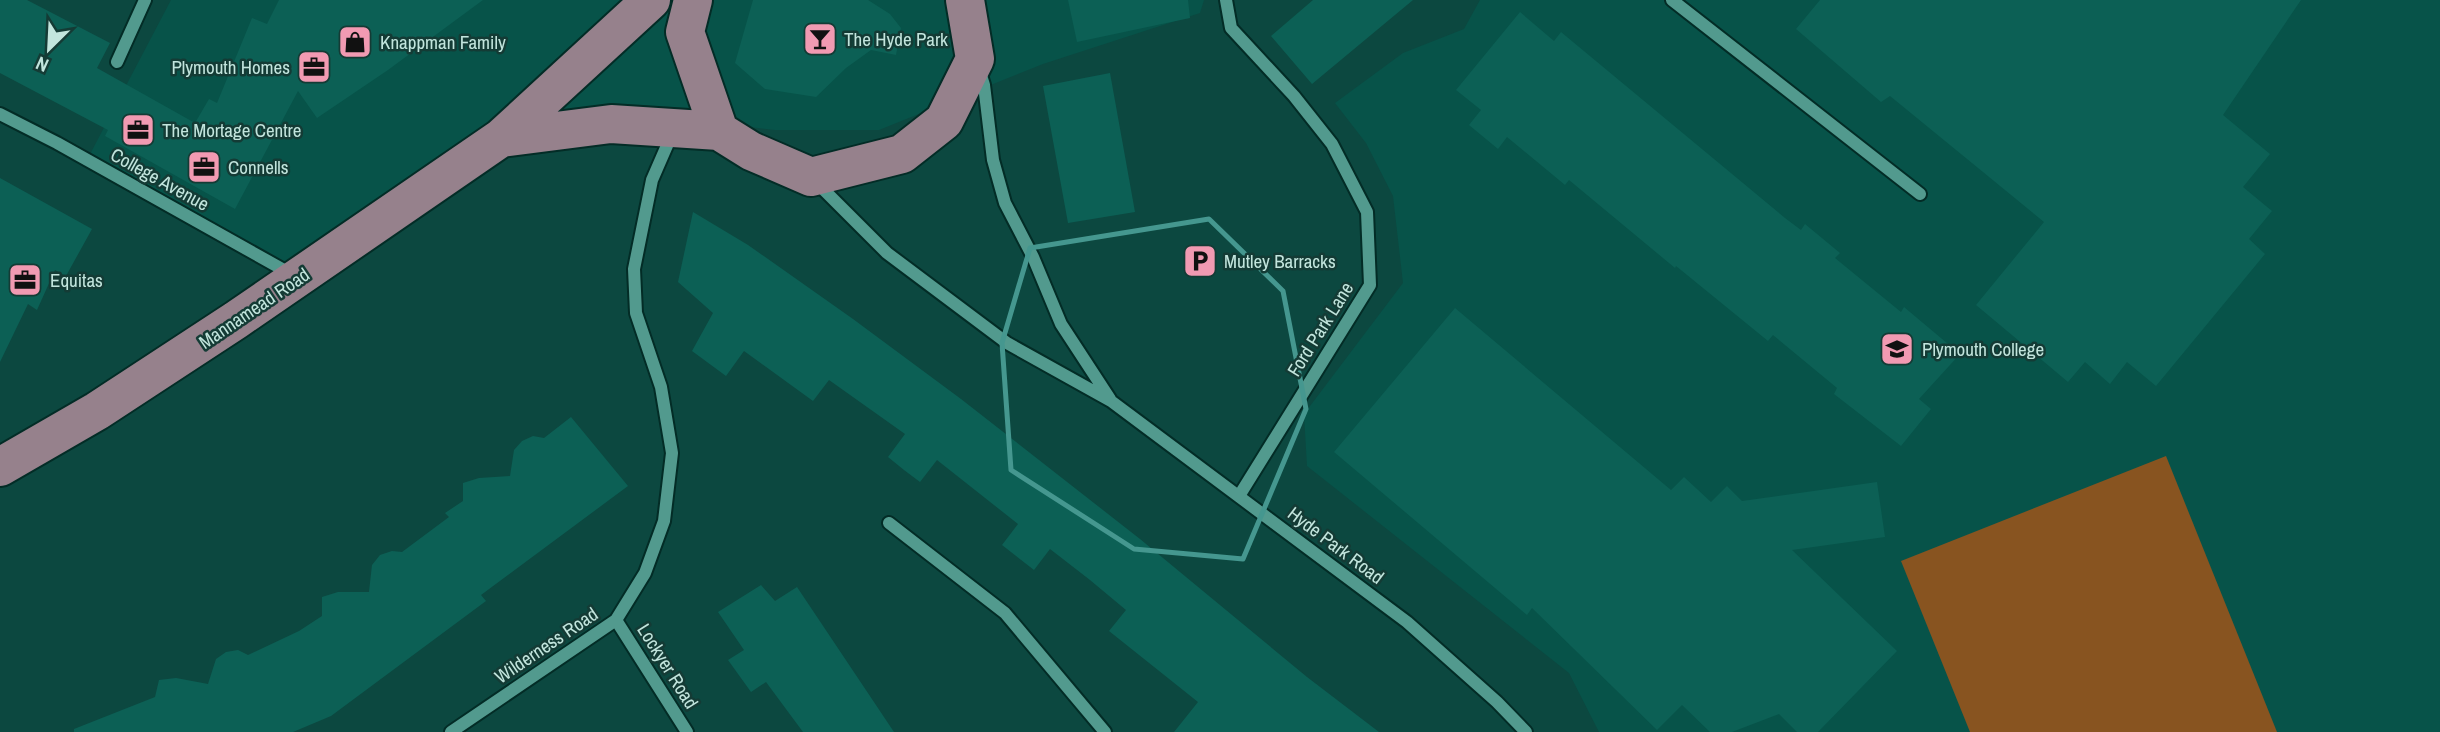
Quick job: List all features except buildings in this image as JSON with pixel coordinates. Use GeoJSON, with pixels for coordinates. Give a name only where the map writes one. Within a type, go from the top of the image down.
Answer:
{"type":"FeatureCollection","features":[{"type":"Feature","properties":{"kind":"main road","name":"Mannamead Road"},"geometry":{"type":"LineString","coordinates":[[0,467],[97,411],[299,278],[502,138],[651,0]]}},
{"type":"Feature","properties":{"kind":"main road"},"geometry":{"type":"LineString","coordinates":[[692,0],[685,32],[719,131],[751,151],[811,177],[902,154],[944,121],[975,59],[965,0]]}},
{"type":"Feature","properties":{"kind":"main road","name":"Mannamead Road"},"geometry":{"type":"LineString","coordinates":[[502,138],[611,124],[719,131]]}},
{"type":"Feature","properties":{"kind":"street"},"geometry":{"type":"LineString","coordinates":[[117,62],[145,0]]}},
{"type":"Feature","properties":{"kind":"street","name":"Ford Park Lane"},"geometry":{"type":"LineString","coordinates":[[1226,0],[1231,28],[1294,96],[1332,144],[1367,212],[1370,285],[1238,496]]}},
{"type":"Feature","properties":{"kind":"street"},"geometry":{"type":"LineString","coordinates":[[1672,0],[1920,194]]}},
{"type":"Feature","properties":{"kind":"street","name":"Hyde Park Road"},"geometry":{"type":"LineString","coordinates":[[975,59],[984,85],[993,160],[1005,204],[1033,257],[1061,324],[1111,401]]}},
{"type":"Feature","properties":{"kind":"street","name":"College Avenue"},"geometry":{"type":"LineString","coordinates":[[0,114],[299,278]]}},
{"type":"Feature","properties":{"kind":"street","name":"Wilderness Road"},"geometry":{"type":"LineString","coordinates":[[451,732],[616,620],[645,573],[664,520],[672,453],[662,387],[636,313],[634,269],[652,180],[675,127]]}},
{"type":"Feature","properties":{"kind":"street","name":"Hyde Park Road"},"geometry":{"type":"LineString","coordinates":[[811,177],[887,253],[996,335],[1111,401],[1407,622],[1497,702],[1526,732]]}},
{"type":"Feature","properties":{"kind":"street"},"geometry":{"type":"LineString","coordinates":[[889,523],[1005,613],[1105,732]]}},
{"type":"Feature","properties":{"kind":"street","name":"Lockyer Road"},"geometry":{"type":"LineString","coordinates":[[616,620],[687,732]]}},
{"type":"Feature","properties":{"kind":"highlighted area"},"geometry":{"type":"Polygon","coordinates":[[[1209,219],[1283,291],[1306,409],[1243,559],[1134,549],[1011,470],[1002,343],[1030,248],[1209,219]]]}},
{"type":"Feature","properties":{"kind":"shaded area"},"geometry":{"type":"Polygon","coordinates":[[[171,0],[1204,0],[1200,13],[1043,64],[879,130],[775,130],[658,116],[501,138],[300,275],[87,160],[171,0]]]}},
{"type":"Feature","properties":{"kind":"shaded area","name":"Plymouth College"},"geometry":{"type":"Polygon","coordinates":[[[1480,0],[2440,0],[2440,732],[1599,732],[1569,673],[1307,466],[1304,414],[1403,283],[1393,196],[1366,143],[1335,103],[1403,53],[1464,29],[1480,0]]]}},
{"type":"Feature","properties":{"kind":"shaded area"},"geometry":{"type":"Polygon","coordinates":[[[2166,456],[2277,732],[1970,732],[1901,561],[2166,456]]]}},
{"type":"Feature","properties":{"kind":"place","name":"The Hyde Park"},"geometry":{"type":"Point","coordinates":[820,39]}},
{"type":"Feature","properties":{"kind":"place","name":"Knappman Family"},"geometry":{"type":"Point","coordinates":[355,42]}},
{"type":"Feature","properties":{"kind":"place","name":"Plymouth Homes"},"geometry":{"type":"Point","coordinates":[314,67]}},
{"type":"Feature","properties":{"kind":"place","name":"The Mortage Centre"},"geometry":{"type":"Point","coordinates":[138,130]}},
{"type":"Feature","properties":{"kind":"place","name":"Connells"},"geometry":{"type":"Point","coordinates":[204,167]}},
{"type":"Feature","properties":{"kind":"place","name":"Mutley Barracks"},"geometry":{"type":"Point","coordinates":[1200,261]}},
{"type":"Feature","properties":{"kind":"place","name":"Equitas"},"geometry":{"type":"Point","coordinates":[25,280]}},
{"type":"Feature","properties":{"kind":"place","name":"Plymouth College"},"geometry":{"type":"Point","coordinates":[1897,349]}}]}
